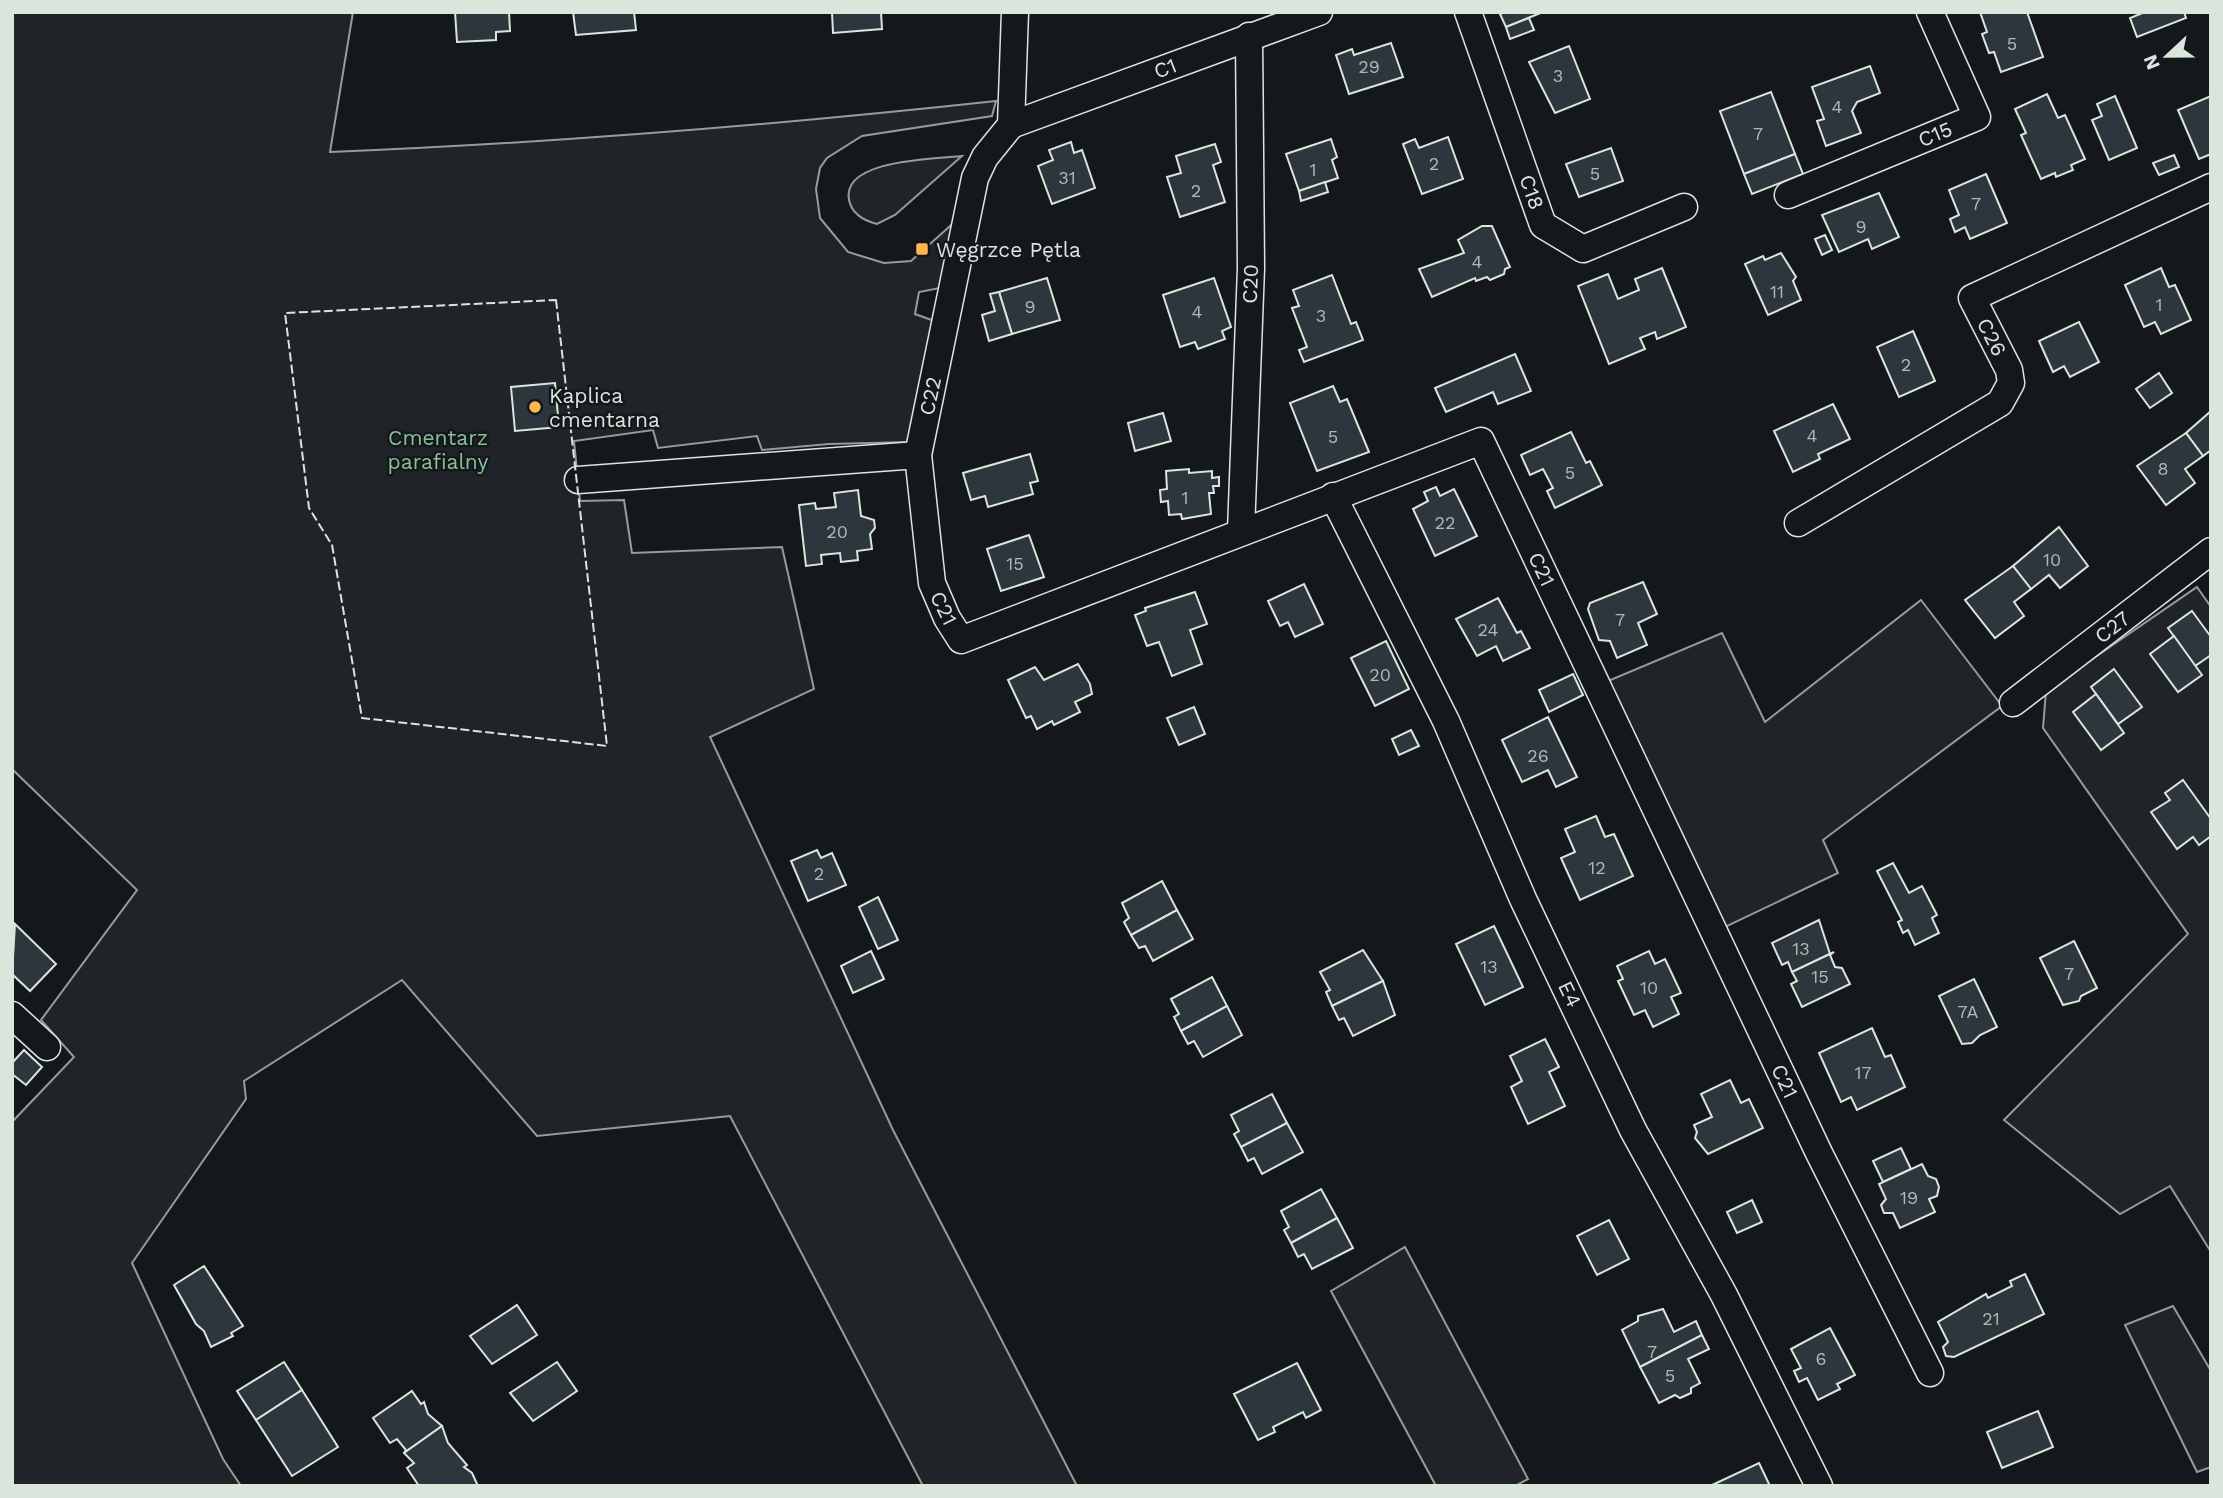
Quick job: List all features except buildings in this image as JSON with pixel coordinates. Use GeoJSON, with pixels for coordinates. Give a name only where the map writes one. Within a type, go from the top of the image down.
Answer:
{"type":"FeatureCollection","features":[{"type":"Feature","properties":{"kind":"street"},"geometry":{"type":"LineString","coordinates":[[1011,125],[1015,12]]}},
{"type":"Feature","properties":{"kind":"street","name":"C1"},"geometry":{"type":"LineString","coordinates":[[1011,125],[1319,12]]}},
{"type":"Feature","properties":{"kind":"street","name":"C18"},"geometry":{"type":"LineString","coordinates":[[1468,12],[1544,225],[1583,249],[1684,207]]}},
{"type":"Feature","properties":{"kind":"street","name":"C15"},"geometry":{"type":"LineString","coordinates":[[1788,195],[1977,117],[1930,12]]}},
{"type":"Feature","properties":{"kind":"street","name":"C20"},"geometry":{"type":"LineString","coordinates":[[1241,531],[1251,268],[1250,36]]}},
{"type":"Feature","properties":{"kind":"street","name":"C22"},"geometry":{"type":"LineString","coordinates":[[918,455],[975,178],[985,157],[1011,125]]}},
{"type":"Feature","properties":{"kind":"street","name":"C26"},"geometry":{"type":"LineString","coordinates":[[1798,523],[2000,403],[2011,383],[2009,370],[1972,298],[2211,187]]}},
{"type":"Feature","properties":{"kind":"street","name":"C21"},"geometry":{"type":"LineString","coordinates":[[918,455],[932,583],[947,618],[961,640],[1480,441],[1819,1153],[1930,1373]]}},
{"type":"Feature","properties":{"kind":"street"},"geometry":{"type":"LineString","coordinates":[[578,480],[918,455]]}},
{"type":"Feature","properties":{"kind":"street","name":"E4"},"geometry":{"type":"LineString","coordinates":[[1334,496],[1446,721],[1524,899],[1633,1130],[1724,1295],[1819,1486]]}},
{"type":"Feature","properties":{"kind":"street","name":"C27"},"geometry":{"type":"LineString","coordinates":[[2013,703],[2211,551]]}},
{"type":"Feature","properties":{"kind":"street"},"geometry":{"type":"LineString","coordinates":[[12,1015],[47,1047]]}},
{"type":"Feature","properties":{"kind":"green space","name":"Cmentarz parafialny"},"geometry":{"type":"Polygon","coordinates":[[[12,12],[353,12],[330,152],[663,132],[996,101],[992,116],[862,136],[827,158],[820,168],[816,189],[820,218],[848,252],[884,263],[911,261],[959,218],[940,288],[919,292],[915,314],[937,322],[909,442],[829,444],[762,450],[757,436],[658,448],[653,430],[574,441],[580,501],[624,500],[632,553],[782,547],[814,689],[710,737],[893,1130],[1077,1486],[923,1486],[730,1116],[537,1136],[402,980],[244,1081],[246,1099],[132,1263],[223,1459],[241,1486],[12,1486],[12,1122],[74,1057],[41,1020],[137,890],[12,769],[12,12]]]}},
{"type":"Feature","properties":{"kind":"green space"},"geometry":{"type":"Polygon","coordinates":[[[962,156],[895,215],[877,224],[860,216],[851,205],[850,186],[860,176],[874,169],[913,160],[962,156]]]}},
{"type":"Feature","properties":{"kind":"green space"},"geometry":{"type":"Polygon","coordinates":[[[2197,587],[2211,607],[2211,1252],[2170,1186],[2120,1214],[2004,1120],[2188,934],[2043,728],[2046,691],[2197,587]]]}},
{"type":"Feature","properties":{"kind":"green space"},"geometry":{"type":"Polygon","coordinates":[[[1921,600],[2002,706],[1823,840],[1838,873],[1723,928],[1608,681],[1722,633],[1765,722],[1921,600]]]}},
{"type":"Feature","properties":{"kind":"green space"},"geometry":{"type":"Polygon","coordinates":[[[1405,1247],[1528,1479],[1515,1486],[1436,1486],[1331,1291],[1405,1247]]]}},
{"type":"Feature","properties":{"kind":"green space"},"geometry":{"type":"Polygon","coordinates":[[[2173,1306],[2211,1371],[2211,1467],[2197,1472],[2125,1325],[2173,1306]]]}},
{"type":"Feature","properties":{"kind":"fence"},"geometry":{"type":"LineString","coordinates":[[556,300],[607,746],[362,718],[332,545],[309,508],[285,313],[556,300]]}},
{"type":"Feature","properties":{"kind":"place","name":"Węgrzce Pętla"},"geometry":{"type":"Point","coordinates":[922,249]}},
{"type":"Feature","properties":{"kind":"place","name":"Kaplica cmentarna"},"geometry":{"type":"Point","coordinates":[535,407]}}]}
